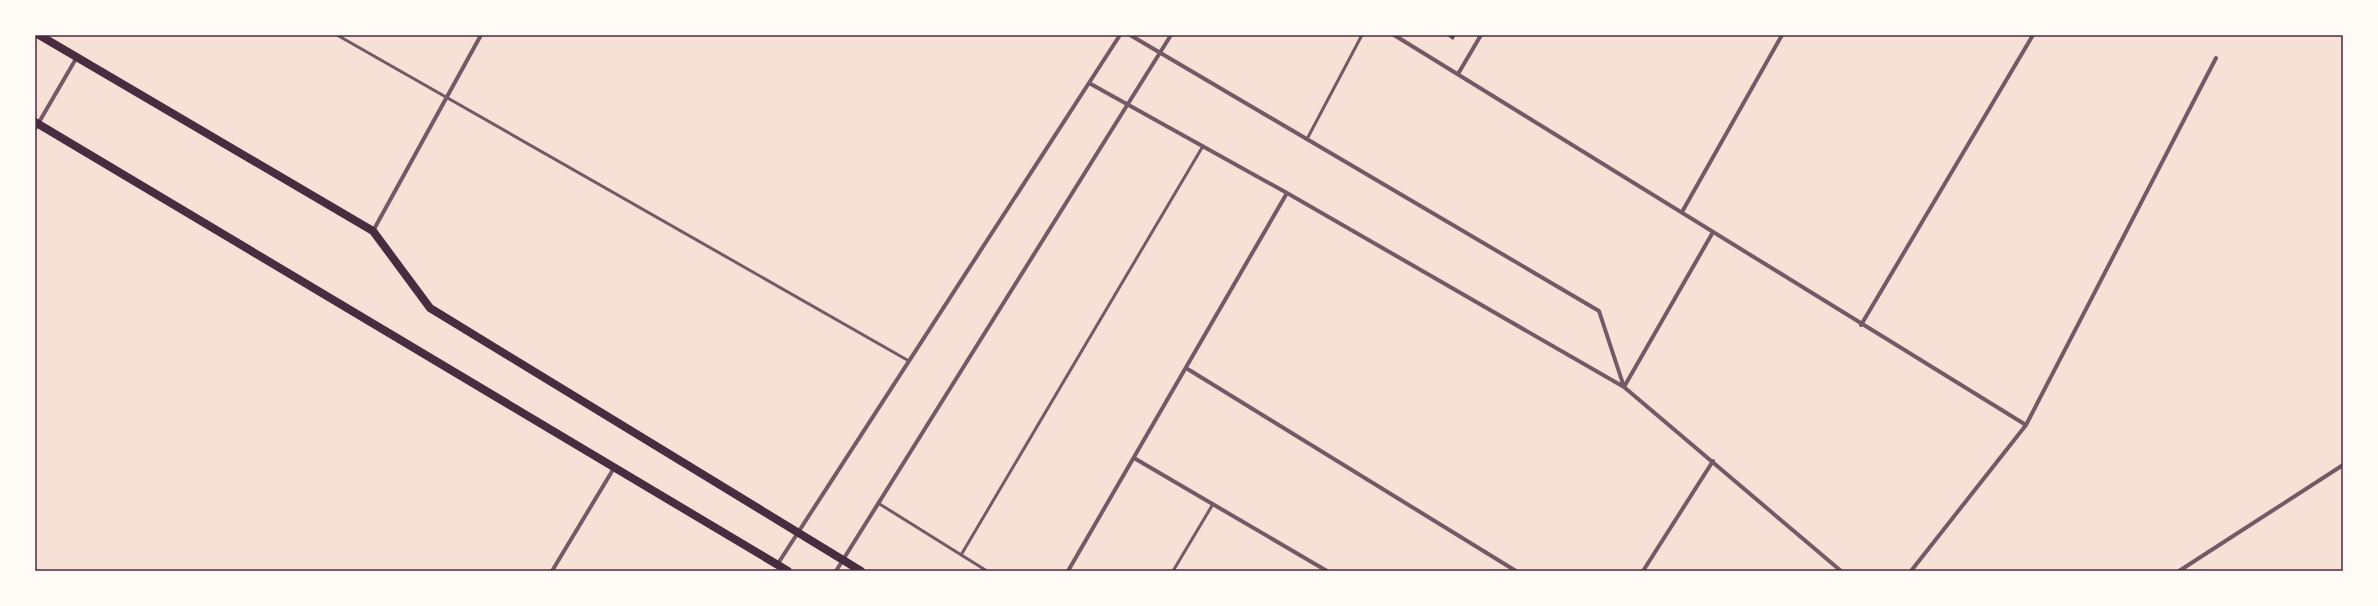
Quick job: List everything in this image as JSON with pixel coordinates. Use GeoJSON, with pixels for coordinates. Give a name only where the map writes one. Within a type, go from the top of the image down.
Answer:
{"type":"FeatureCollection","features":[{"type":"Feature","properties":{"kind":"main road"},"geometry":{"type":"LineString","coordinates":[[39,35],[373,230],[430,308],[861,571]]}},
{"type":"Feature","properties":{"kind":"main road"},"geometry":{"type":"LineString","coordinates":[[36,125],[788,571]]}},
{"type":"Feature","properties":{"kind":"street"},"geometry":{"type":"LineString","coordinates":[[373,230],[481,35]]}},
{"type":"Feature","properties":{"kind":"street"},"geometry":{"type":"LineString","coordinates":[[777,565],[1120,35]]}},
{"type":"Feature","properties":{"kind":"street"},"geometry":{"type":"LineString","coordinates":[[1130,35],[1599,311],[1624,387]]}},
{"type":"Feature","properties":{"kind":"street"},"geometry":{"type":"LineString","coordinates":[[836,571],[842,559],[1171,35]]}},
{"type":"Feature","properties":{"kind":"street"},"geometry":{"type":"LineString","coordinates":[[1394,35],[2026,425]]}},
{"type":"Feature","properties":{"kind":"street"},"geometry":{"type":"LineString","coordinates":[[1458,74],[1481,35]]}},
{"type":"Feature","properties":{"kind":"street"},"geometry":{"type":"LineString","coordinates":[[1682,212],[1782,35]]}},
{"type":"Feature","properties":{"kind":"street"},"geometry":{"type":"LineString","coordinates":[[1862,324],[2033,35]]}},
{"type":"Feature","properties":{"kind":"street"},"geometry":{"type":"LineString","coordinates":[[36,125],[77,57]]}},
{"type":"Feature","properties":{"kind":"street"},"geometry":{"type":"LineString","coordinates":[[1911,571],[2026,425],[2216,58]]}},
{"type":"Feature","properties":{"kind":"street"},"geometry":{"type":"LineString","coordinates":[[1089,83],[1128,103],[1287,193],[1624,387],[1841,571]]}},
{"type":"Feature","properties":{"kind":"street"},"geometry":{"type":"LineString","coordinates":[[1068,571],[1287,193]]}},
{"type":"Feature","properties":{"kind":"street"},"geometry":{"type":"LineString","coordinates":[[1624,387],[1713,232]]}},
{"type":"Feature","properties":{"kind":"street"},"geometry":{"type":"LineString","coordinates":[[1186,368],[1516,571]]}},
{"type":"Feature","properties":{"kind":"street"},"geometry":{"type":"LineString","coordinates":[[1134,458],[1327,571]]}},
{"type":"Feature","properties":{"kind":"street"},"geometry":{"type":"LineString","coordinates":[[1643,571],[1713,461]]}},
{"type":"Feature","properties":{"kind":"street"},"geometry":{"type":"LineString","coordinates":[[2179,571],[2343,465]]}},
{"type":"Feature","properties":{"kind":"street"},"geometry":{"type":"LineString","coordinates":[[552,571],[614,468]]}},
{"type":"Feature","properties":{"kind":"lane"},"geometry":{"type":"LineString","coordinates":[[337,35],[909,361]]}},
{"type":"Feature","properties":{"kind":"lane"},"geometry":{"type":"LineString","coordinates":[[1307,139],[1362,35]]}},
{"type":"Feature","properties":{"kind":"lane"},"geometry":{"type":"LineString","coordinates":[[961,555],[1203,146]]}},
{"type":"Feature","properties":{"kind":"lane"},"geometry":{"type":"LineString","coordinates":[[878,503],[986,571]]}},
{"type":"Feature","properties":{"kind":"lane"},"geometry":{"type":"LineString","coordinates":[[1173,571],[1213,504]]}},
{"type":"Feature","properties":{"kind":"building"},"geometry":{"type":"Polygon","coordinates":[[[1446,35],[1456,35],[1453,40],[1446,35]]]}}]}
